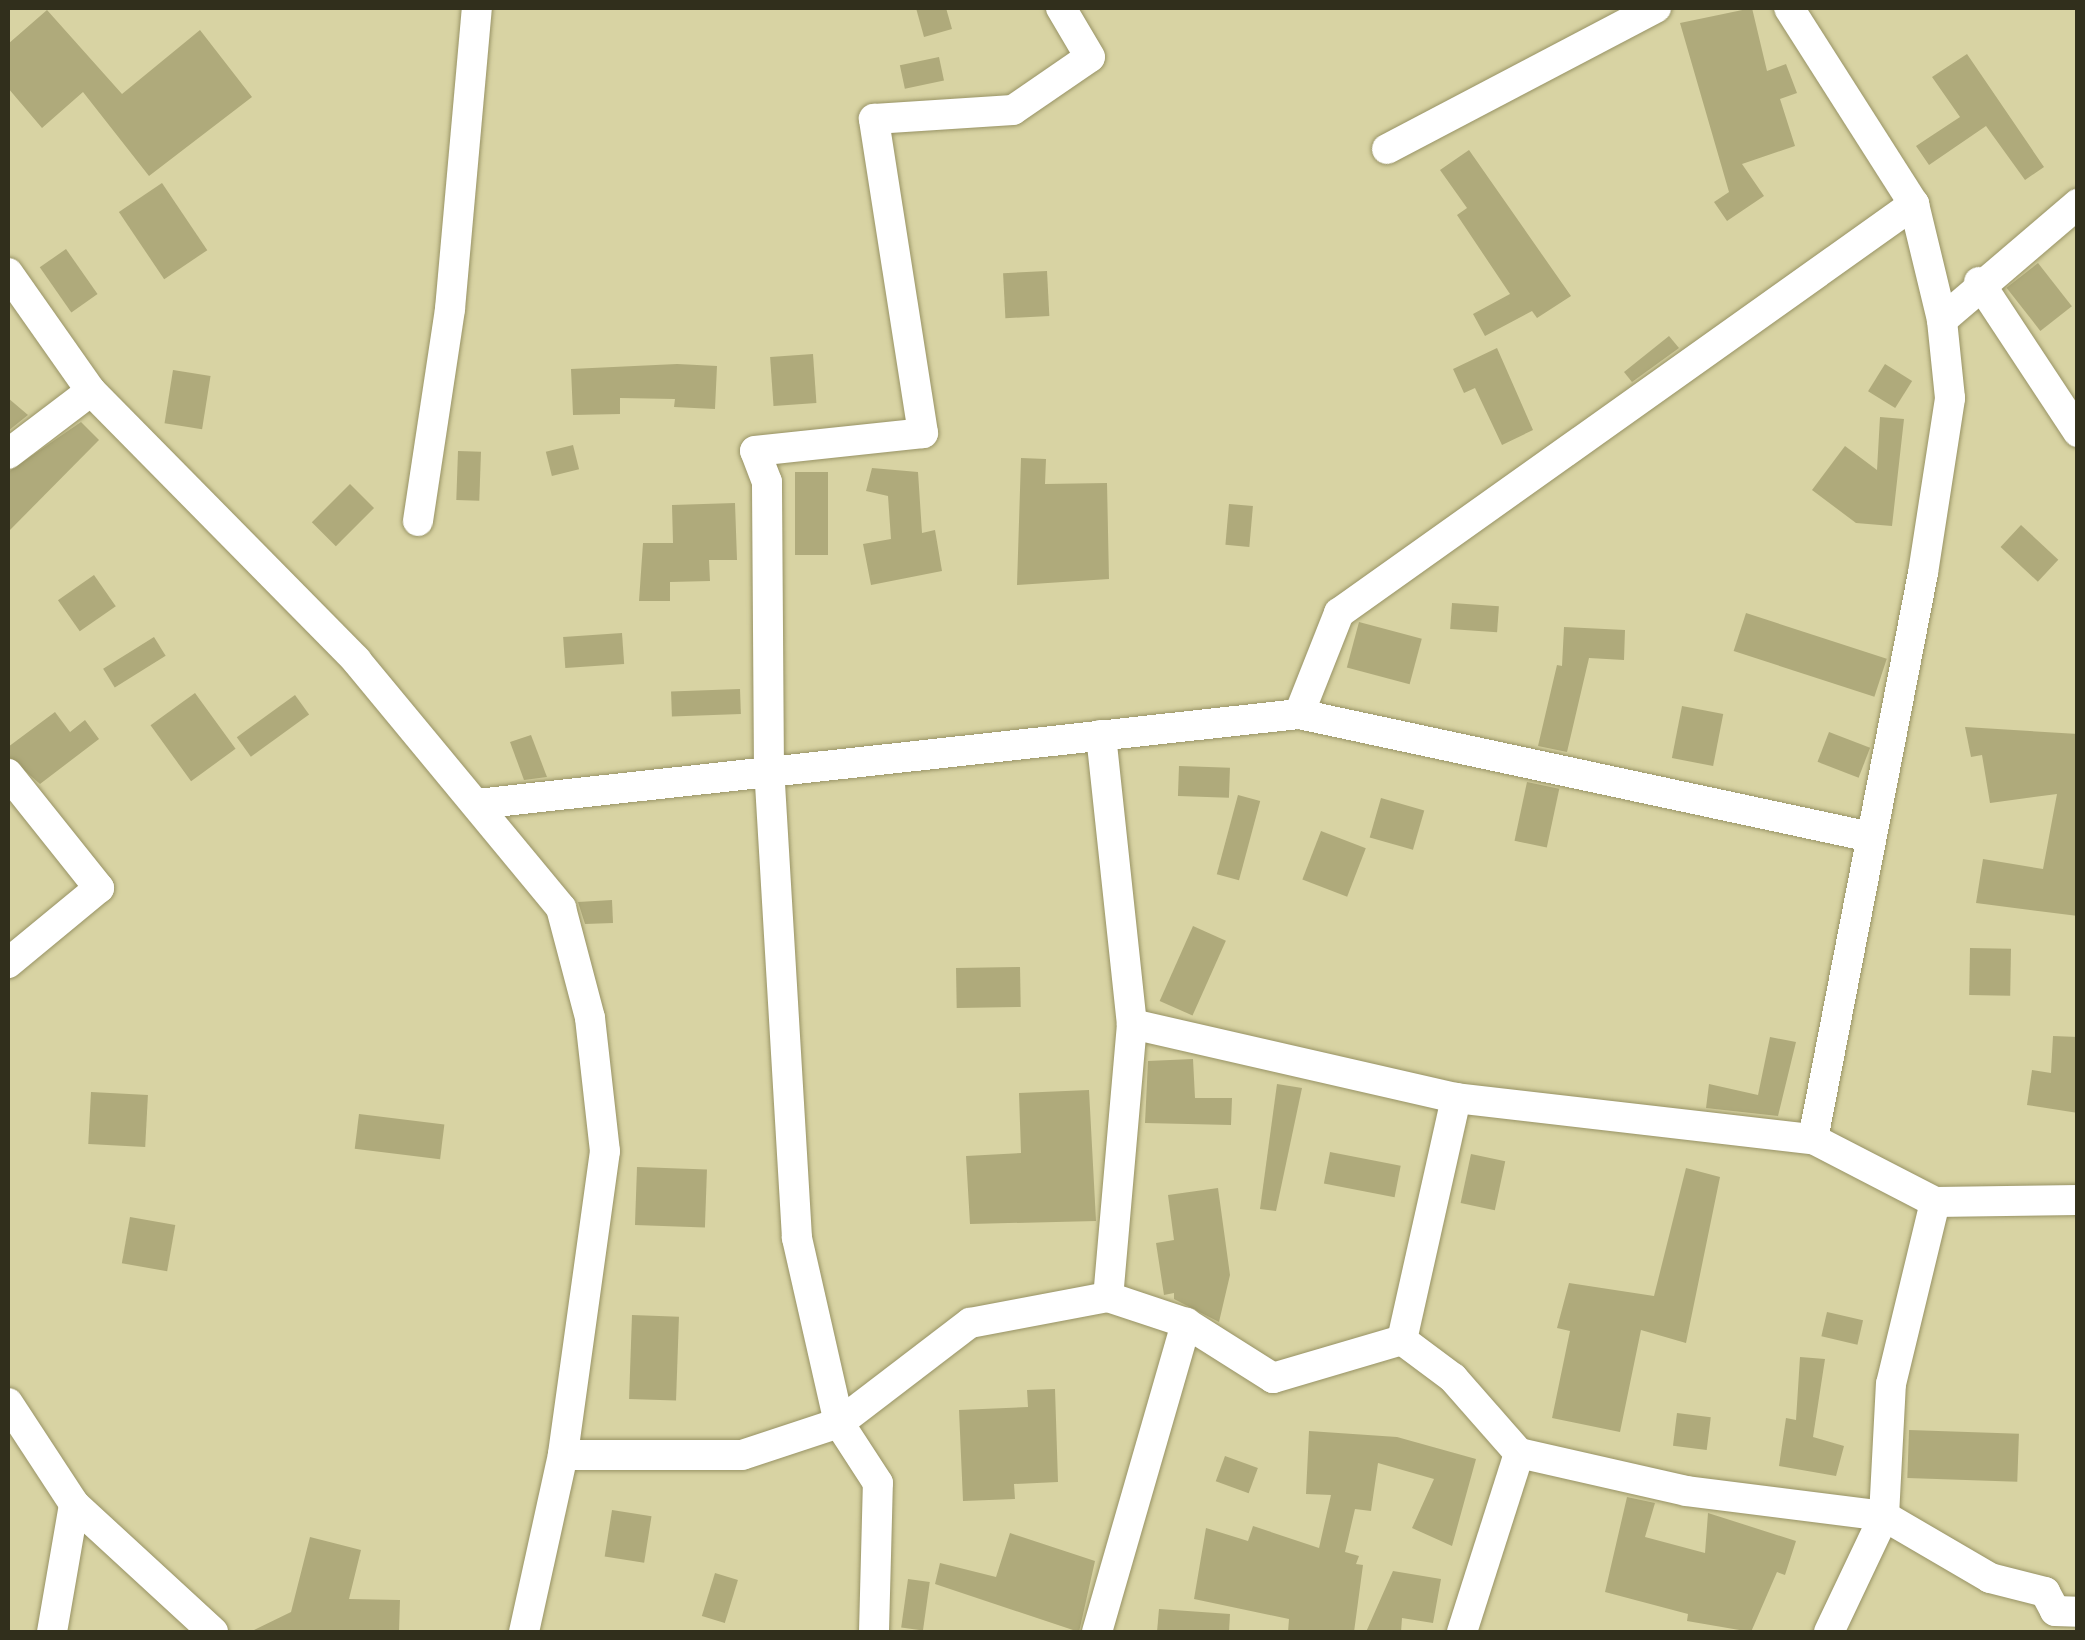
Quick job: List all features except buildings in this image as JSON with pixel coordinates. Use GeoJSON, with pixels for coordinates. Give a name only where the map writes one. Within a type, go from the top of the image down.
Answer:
{"type":"FeatureCollection","features":[{"type":"Feature","properties":{"kind":"street"},"geometry":{"type":"LineString","coordinates":[[418,521],[450,309],[477,8]]}},
{"type":"Feature","properties":{"kind":"street"},"geometry":{"type":"LineString","coordinates":[[874,1632],[878,1483],[839,1423],[797,1238],[768,773],[767,482],[755,451],[923,433],[874,119],[1014,110],[1090,57],[1060,8]]}},
{"type":"Feature","properties":{"kind":"street"},"geometry":{"type":"LineString","coordinates":[[1387,150],[1656,8]]}},
{"type":"Feature","properties":{"kind":"street"},"geometry":{"type":"LineString","coordinates":[[1789,8],[1914,204],[1942,320],[1950,398],[1814,1138]]}},
{"type":"Feature","properties":{"kind":"street"},"geometry":{"type":"LineString","coordinates":[[1300,714],[1339,614],[1914,204]]}},
{"type":"Feature","properties":{"kind":"street"},"geometry":{"type":"LineString","coordinates":[[1942,320],[1978,282],[2078,204]]}},
{"type":"Feature","properties":{"kind":"street"},"geometry":{"type":"LineString","coordinates":[[8,273],[91,390],[356,660],[561,908],[590,1018],[606,1151],[563,1455],[524,1632]]}},
{"type":"Feature","properties":{"kind":"street"},"geometry":{"type":"LineString","coordinates":[[1978,282],[2078,432]]}},
{"type":"Feature","properties":{"kind":"street"},"geometry":{"type":"LineString","coordinates":[[8,454],[91,390]]}},
{"type":"Feature","properties":{"kind":"street"},"geometry":{"type":"LineString","coordinates":[[476,804],[1300,714],[1872,837]]}},
{"type":"Feature","properties":{"kind":"street"},"geometry":{"type":"LineString","coordinates":[[1101,735],[1132,1024],[1108,1296]]}},
{"type":"Feature","properties":{"kind":"street"},"geometry":{"type":"LineString","coordinates":[[8,774],[99,888],[8,963]]}},
{"type":"Feature","properties":{"kind":"street"},"geometry":{"type":"LineString","coordinates":[[1132,1024],[1456,1098],[1814,1138],[1936,1202],[2078,1200]]}},
{"type":"Feature","properties":{"kind":"street"},"geometry":{"type":"LineString","coordinates":[[1402,1340],[1456,1098]]}},
{"type":"Feature","properties":{"kind":"street"},"geometry":{"type":"LineString","coordinates":[[1828,1632],[1884,1516],[1891,1384],[1936,1202]]}},
{"type":"Feature","properties":{"kind":"street"},"geometry":{"type":"LineString","coordinates":[[563,1455],[742,1455],[839,1423],[970,1323],[1108,1296],[1186,1323],[1273,1378],[1402,1340]]}},
{"type":"Feature","properties":{"kind":"street"},"geometry":{"type":"LineString","coordinates":[[1096,1632],[1186,1323]]}},
{"type":"Feature","properties":{"kind":"street"},"geometry":{"type":"LineString","coordinates":[[1402,1340],[1453,1378],[1520,1453],[1686,1491],[1884,1516],[1990,1578],[2046,1592],[2055,1610],[2078,1612]]}},
{"type":"Feature","properties":{"kind":"street"},"geometry":{"type":"LineString","coordinates":[[12,1423],[74,1504],[213,1632]]}},
{"type":"Feature","properties":{"kind":"street"},"geometry":{"type":"LineString","coordinates":[[1462,1632],[1520,1453]]}},
{"type":"Feature","properties":{"kind":"street"},"geometry":{"type":"LineString","coordinates":[[52,1632],[74,1504]]}}]}
